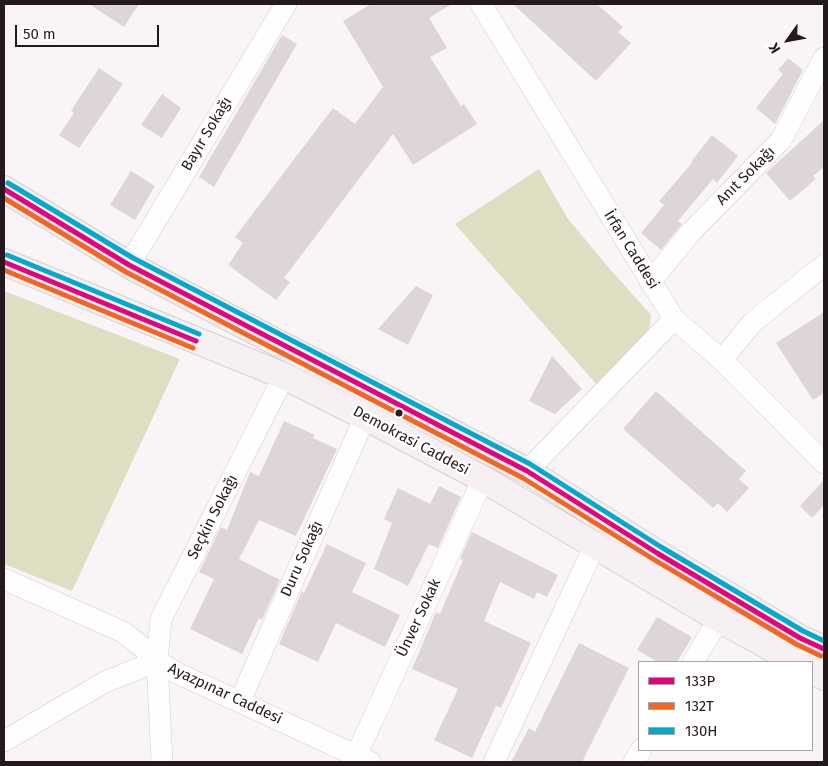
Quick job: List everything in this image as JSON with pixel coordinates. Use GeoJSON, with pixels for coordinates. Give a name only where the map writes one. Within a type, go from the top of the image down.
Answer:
{"type":"FeatureCollection","features":[{"type":"Feature","properties":{"kind":"main road","name":"Demokrasi Caddesi"},"geometry":{"type":"LineString","coordinates":[[4,190],[129,265],[527,471],[657,553],[800,638],[824,649]]}},
{"type":"Feature","properties":{"kind":"main road","name":"Demokrasi Caddesi"},"geometry":{"type":"LineString","coordinates":[[4,262],[284,376],[483,479],[718,619],[795,661]]}},
{"type":"Feature","properties":{"kind":"main road"},"geometry":{"type":"LineString","coordinates":[[813,671],[824,677]]}},
{"type":"Feature","properties":{"kind":"street","name":"Bayır Sokağı"},"geometry":{"type":"LineString","coordinates":[[129,265],[286,4]]}},
{"type":"Feature","properties":{"kind":"street","name":"İrfan Caddesi"},"geometry":{"type":"LineString","coordinates":[[481,4],[674,319],[722,360],[823,458]]}},
{"type":"Feature","properties":{"kind":"street","name":"Anıt Sokağı"},"geometry":{"type":"LineString","coordinates":[[650,282],[692,231],[781,140],[824,58]]}},
{"type":"Feature","properties":{"kind":"street"},"geometry":{"type":"LineString","coordinates":[[722,360],[752,323],[824,265]]}},
{"type":"Feature","properties":{"kind":"street"},"geometry":{"type":"LineString","coordinates":[[527,471],[674,319]]}},
{"type":"Feature","properties":{"kind":"street","name":"Seçkin Sokağı"},"geometry":{"type":"LineString","coordinates":[[162,762],[157,662],[161,619],[284,376]]}},
{"type":"Feature","properties":{"kind":"street","name":"Duru Sokağı"},"geometry":{"type":"LineString","coordinates":[[240,701],[365,417]]}},
{"type":"Feature","properties":{"kind":"street","name":"Ünver Sokak"},"geometry":{"type":"LineString","coordinates":[[363,759],[483,479]]}},
{"type":"Feature","properties":{"kind":"street"},"geometry":{"type":"LineString","coordinates":[[494,762],[595,545]]}},
{"type":"Feature","properties":{"kind":"street","name":"Ayazpınar Caddesi"},"geometry":{"type":"LineString","coordinates":[[4,579],[123,632],[142,646],[157,662],[177,673],[363,759]]}},
{"type":"Feature","properties":{"kind":"street"},"geometry":{"type":"LineString","coordinates":[[694,661],[718,619]]}},
{"type":"Feature","properties":{"kind":"street"},"geometry":{"type":"LineString","coordinates":[[4,741],[105,682],[157,662]]}},
{"type":"Feature","properties":{"kind":"street"},"geometry":{"type":"LineString","coordinates":[[634,762],[640,751]]}},
{"type":"Feature","properties":{"kind":"green space"},"geometry":{"type":"Polygon","coordinates":[[[539,169],[568,219],[651,315],[649,329],[598,386],[455,224],[539,169]]]}},
{"type":"Feature","properties":{"kind":"green space"},"geometry":{"type":"Polygon","coordinates":[[[4,291],[180,359],[72,591],[4,564],[4,291]]]}},
{"type":"Feature","properties":{"kind":"building"},"geometry":{"type":"Polygon","coordinates":[[[89,4],[139,4],[124,27],[89,4]]]}},
{"type":"Feature","properties":{"kind":"building"},"geometry":{"type":"Polygon","coordinates":[[[371,4],[452,4],[429,18],[447,48],[430,57],[461,106],[464,104],[477,124],[413,165],[393,134],[284,278],[290,282],[276,300],[228,265],[243,243],[235,237],[333,108],[355,124],[383,87],[343,21],[371,4]]]}},
{"type":"Feature","properties":{"kind":"building"},"geometry":{"type":"Polygon","coordinates":[[[513,4],[597,4],[623,27],[618,32],[631,43],[596,81],[513,4]]]}},
{"type":"Feature","properties":{"kind":"building"},"geometry":{"type":"Polygon","coordinates":[[[282,35],[297,44],[214,187],[199,177],[282,35]]]}},
{"type":"Feature","properties":{"kind":"building"},"geometry":{"type":"Polygon","coordinates":[[[788,58],[803,70],[775,124],[756,108],[783,74],[778,70],[788,58]]]}},
{"type":"Feature","properties":{"kind":"building"},"geometry":{"type":"Polygon","coordinates":[[[99,68],[123,84],[79,148],[59,135],[74,113],[71,111],[99,68]]]}},
{"type":"Feature","properties":{"kind":"building"},"geometry":{"type":"Polygon","coordinates":[[[162,94],[181,108],[162,138],[141,125],[162,94]]]}},
{"type":"Feature","properties":{"kind":"building"},"geometry":{"type":"Polygon","coordinates":[[[824,120],[824,167],[813,176],[816,179],[790,201],[766,173],[824,120]]]}},
{"type":"Feature","properties":{"kind":"building"},"geometry":{"type":"Polygon","coordinates":[[[712,135],[738,156],[717,183],[713,179],[678,221],[682,224],[661,250],[641,233],[664,205],[659,201],[692,163],[712,135]]]}},
{"type":"Feature","properties":{"kind":"building"},"geometry":{"type":"Polygon","coordinates":[[[131,171],[155,186],[135,220],[110,205],[131,171]]]}},
{"type":"Feature","properties":{"kind":"building"},"geometry":{"type":"Polygon","coordinates":[[[416,286],[433,295],[408,345],[378,329],[416,286]]]}},
{"type":"Feature","properties":{"kind":"building"},"geometry":{"type":"Polygon","coordinates":[[[824,312],[824,393],[813,400],[776,343],[824,312]]]}},
{"type":"Feature","properties":{"kind":"building"},"geometry":{"type":"Polygon","coordinates":[[[552,356],[582,389],[555,414],[529,401],[552,356]]]}},
{"type":"Feature","properties":{"kind":"building"},"geometry":{"type":"Polygon","coordinates":[[[656,391],[746,471],[739,479],[749,488],[727,512],[718,503],[713,508],[623,429],[656,391]]]}},
{"type":"Feature","properties":{"kind":"building"},"geometry":{"type":"Polygon","coordinates":[[[284,421],[315,435],[313,438],[337,449],[296,536],[259,520],[239,559],[280,580],[262,620],[259,618],[242,654],[190,629],[214,579],[199,572],[221,527],[227,530],[250,472],[259,476],[284,421]]]}},
{"type":"Feature","properties":{"kind":"building"},"geometry":{"type":"Polygon","coordinates":[[[824,480],[824,505],[812,518],[800,506],[824,480]]]}},
{"type":"Feature","properties":{"kind":"building"},"geometry":{"type":"Polygon","coordinates":[[[439,486],[461,497],[438,548],[429,544],[408,586],[374,569],[392,523],[384,519],[398,488],[430,504],[439,486]]]}},
{"type":"Feature","properties":{"kind":"building"},"geometry":{"type":"Polygon","coordinates":[[[472,532],[558,575],[547,597],[537,592],[534,599],[500,582],[484,621],[531,643],[501,708],[496,706],[472,758],[434,740],[458,689],[412,669],[436,612],[440,614],[463,560],[460,559],[472,532]]]}},
{"type":"Feature","properties":{"kind":"building"},"geometry":{"type":"Polygon","coordinates":[[[327,544],[366,563],[352,592],[400,615],[385,647],[336,623],[318,662],[279,644],[302,591],[304,593],[327,544]]]}},
{"type":"Feature","properties":{"kind":"building"},"geometry":{"type":"Polygon","coordinates":[[[657,617],[692,637],[678,661],[656,661],[637,650],[657,617]]]}},
{"type":"Feature","properties":{"kind":"building"},"geometry":{"type":"Polygon","coordinates":[[[579,643],[629,668],[582,762],[511,762],[529,728],[535,732],[579,643]]]}},
{"type":"Feature","properties":{"kind":"transit line","name":"130H"},"geometry":{"type":"LineString","coordinates":[[8,183],[133,258],[530,464],[661,547],[803,631],[824,641]]}},
{"type":"Feature","properties":{"kind":"transit line","name":"133P"},"geometry":{"type":"LineString","coordinates":[[4,189],[129,265],[527,471],[657,553],[800,638],[824,649]]}},
{"type":"Feature","properties":{"kind":"transit line","name":"132T"},"geometry":{"type":"LineString","coordinates":[[4,198],[126,272],[523,478],[653,559],[796,644],[821,656]]}},
{"type":"Feature","properties":{"kind":"transit line","name":"130H"},"geometry":{"type":"LineString","coordinates":[[7,255],[199,334]]}},
{"type":"Feature","properties":{"kind":"transit line","name":"133P"},"geometry":{"type":"LineString","coordinates":[[4,262],[196,341]]}},
{"type":"Feature","properties":{"kind":"transit line","name":"132T"},"geometry":{"type":"LineString","coordinates":[[4,270],[193,348]]}}]}
